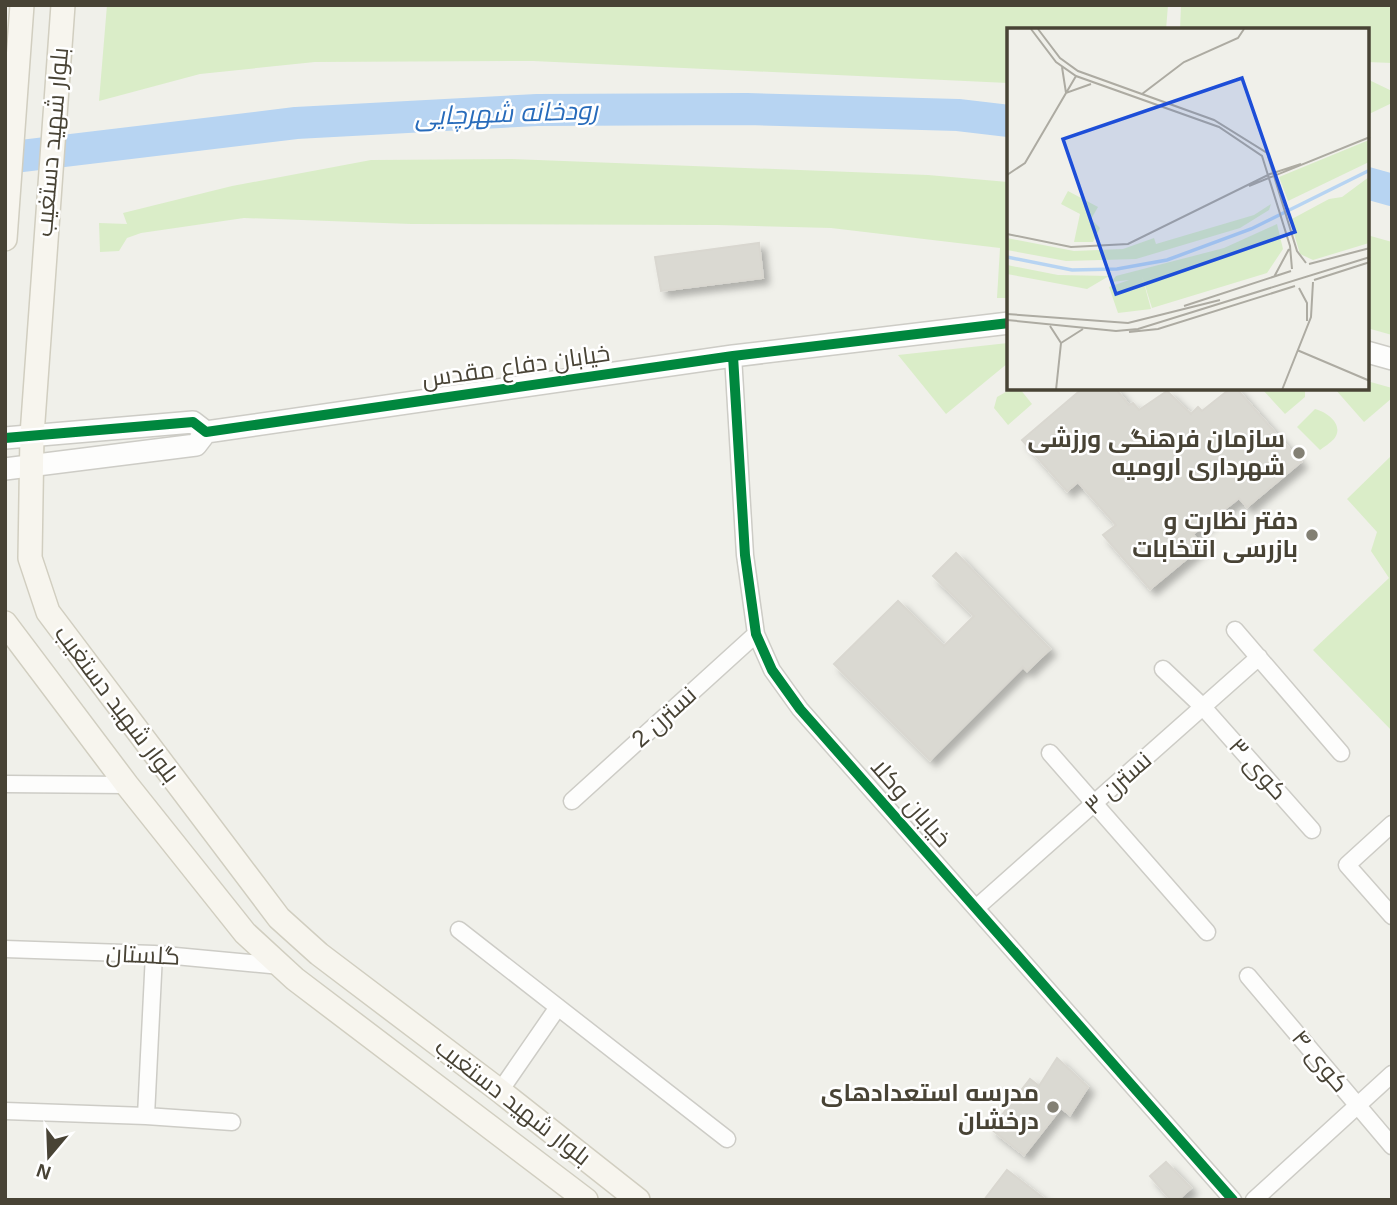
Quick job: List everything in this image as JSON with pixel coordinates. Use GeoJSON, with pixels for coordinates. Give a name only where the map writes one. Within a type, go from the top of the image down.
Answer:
{"type":"FeatureCollection","features":[{"type":"Feature","properties":{"kind":"main road","name":"بلوار شهید دستغیب"},"geometry":{"type":"LineString","coordinates":[[5,239],[22,5]]}},
{"type":"Feature","properties":{"kind":"main road","name":"بلوار شهید دستغیب"},"geometry":{"type":"LineString","coordinates":[[63,5],[32,435],[30,558],[48,612],[279,918],[320,954],[638,1200]]}},
{"type":"Feature","properties":{"kind":"main road","name":"بلوار شهید دستغیب"},"geometry":{"type":"LineString","coordinates":[[5,623],[127,785],[245,933],[295,979],[586,1200]]}},
{"type":"Feature","properties":{"kind":"street","name":"خیابان دفاع مقدس"},"geometry":{"type":"LineString","coordinates":[[5,469],[196,445],[206,432],[733,356],[1007,323]]}},
{"type":"Feature","properties":{"kind":"street"},"geometry":{"type":"LineString","coordinates":[[1369,353],[1392,359]]}},
{"type":"Feature","properties":{"kind":"street","name":"خیابان وکلا"},"geometry":{"type":"LineString","coordinates":[[733,356],[745,555],[756,634],[772,670],[800,709],[1233,1200]]}},
{"type":"Feature","properties":{"kind":"street","name":"خیابان دفاع مقدس"},"geometry":{"type":"LineString","coordinates":[[5,438],[193,422],[206,432]]}},
{"type":"Feature","properties":{"kind":"street"},"geometry":{"type":"LineString","coordinates":[[1235,631],[1341,753]]}},
{"type":"Feature","properties":{"kind":"street","name":"نسترن 2"},"geometry":{"type":"LineString","coordinates":[[572,801],[756,634]]}},
{"type":"Feature","properties":{"kind":"street","name":"نسترن ۳"},"geometry":{"type":"LineString","coordinates":[[976,908],[1259,657]]}},
{"type":"Feature","properties":{"kind":"street"},"geometry":{"type":"LineString","coordinates":[[1163,669],[1203,707]]}},
{"type":"Feature","properties":{"kind":"street","name":"کوی ۳"},"geometry":{"type":"LineString","coordinates":[[1203,707],[1312,830]]}},
{"type":"Feature","properties":{"kind":"street"},"geometry":{"type":"LineString","coordinates":[[1050,753],[1207,932]]}},
{"type":"Feature","properties":{"kind":"street"},"geometry":{"type":"LineString","coordinates":[[5,784],[127,785]]}},
{"type":"Feature","properties":{"kind":"street"},"geometry":{"type":"LineString","coordinates":[[1392,824],[1347,865],[1392,916]]}},
{"type":"Feature","properties":{"kind":"street"},"geometry":{"type":"LineString","coordinates":[[459,930],[727,1139]]}},
{"type":"Feature","properties":{"kind":"street","name":"گلستان"},"geometry":{"type":"LineString","coordinates":[[5,949],[154,954],[281,966]]}},
{"type":"Feature","properties":{"kind":"street"},"geometry":{"type":"LineString","coordinates":[[146,1116],[154,954]]}},
{"type":"Feature","properties":{"kind":"street","name":"کوی ۴"},"geometry":{"type":"LineString","coordinates":[[1248,976],[1392,1146]]}},
{"type":"Feature","properties":{"kind":"street"},"geometry":{"type":"LineString","coordinates":[[500,1091],[558,1007]]}},
{"type":"Feature","properties":{"kind":"street"},"geometry":{"type":"LineString","coordinates":[[1254,1200],[1392,1073]]}},
{"type":"Feature","properties":{"kind":"street"},"geometry":{"type":"LineString","coordinates":[[5,1111],[232,1122]]}},
{"type":"Feature","properties":{"kind":"green space"},"geometry":{"type":"Polygon","coordinates":[[[107,5],[1168,5],[1166,28],[1007,28],[1007,83],[533,61],[315,62],[200,74],[99,101],[107,5]]]}},
{"type":"Feature","properties":{"kind":"green space"},"geometry":{"type":"Polygon","coordinates":[[[1181,5],[1392,5],[1392,63],[1369,62],[1369,28],[1180,28],[1181,5]]]}},
{"type":"Feature","properties":{"kind":"green space"},"geometry":{"type":"Polygon","coordinates":[[[1369,80],[1392,91],[1392,103],[1369,114],[1369,80]]]}},
{"type":"Feature","properties":{"kind":"green space"},"geometry":{"type":"Polygon","coordinates":[[[512,159],[928,175],[1007,182],[1007,298],[997,298],[1000,248],[831,228],[411,224],[244,218],[141,233],[127,238],[119,251],[100,252],[99,223],[127,224],[123,213],[232,186],[371,160],[512,159]]]}},
{"type":"Feature","properties":{"kind":"green space"},"geometry":{"type":"Polygon","coordinates":[[[1369,236],[1392,242],[1392,335],[1369,329],[1369,236]]]}},
{"type":"Feature","properties":{"kind":"green space"},"geometry":{"type":"Polygon","coordinates":[[[1007,343],[1007,364],[946,414],[898,355],[1007,343]]]}},
{"type":"Feature","properties":{"kind":"green space"},"geometry":{"type":"Polygon","coordinates":[[[1369,382],[1392,388],[1392,398],[1364,422],[1336,390],[1369,390],[1369,382]]]}},
{"type":"Feature","properties":{"kind":"green space"},"geometry":{"type":"Polygon","coordinates":[[[1009,390],[1021,390],[1032,404],[1008,425],[994,408],[997,397],[1009,390]]]}},
{"type":"Feature","properties":{"kind":"green space"},"geometry":{"type":"Polygon","coordinates":[[[1263,390],[1305,390],[1305,397],[1285,414],[1263,390]]]}},
{"type":"Feature","properties":{"kind":"green space"},"geometry":{"type":"Polygon","coordinates":[[[1315,409],[1329,416],[1337,429],[1334,439],[1320,450],[1297,427],[1315,409]]]}},
{"type":"Feature","properties":{"kind":"green space"},"geometry":{"type":"Polygon","coordinates":[[[1392,455],[1392,731],[1313,650],[1389,578],[1371,551],[1377,532],[1347,499],[1392,455]]]}},
{"type":"Feature","properties":{"kind":"building"},"geometry":{"type":"Polygon","coordinates":[[[759,243],[763,278],[661,291],[655,257],[759,243]]]}},
{"type":"Feature","properties":{"kind":"building"},"geometry":{"type":"Polygon","coordinates":[[[1081,390],[1117,390],[1129,405],[1133,403],[1139,410],[1167,391],[1191,414],[1198,407],[1202,411],[1228,390],[1238,390],[1301,462],[1247,507],[1239,498],[1193,534],[1202,546],[1150,589],[1103,535],[1116,525],[1078,482],[1067,491],[1022,440],[1081,390]]]}},
{"type":"Feature","properties":{"kind":"building"},"geometry":{"type":"Polygon","coordinates":[[[956,553],[1050,649],[1027,671],[1023,667],[930,760],[834,664],[898,601],[944,646],[974,616],[933,576],[956,553]]]}},
{"type":"Feature","properties":{"kind":"building"},"geometry":{"type":"Polygon","coordinates":[[[1057,1058],[1088,1087],[1070,1115],[1061,1108],[1024,1155],[991,1129],[1030,1079],[1039,1086],[1057,1058]]]}},
{"type":"Feature","properties":{"kind":"building"},"geometry":{"type":"Polygon","coordinates":[[[1166,1162],[1191,1188],[1178,1200],[1171,1200],[1150,1176],[1166,1162]]]}},
{"type":"Feature","properties":{"kind":"building"},"geometry":{"type":"Polygon","coordinates":[[[1007,1170],[1046,1200],[984,1200],[1007,1170]]]}},
{"type":"Feature","properties":{"kind":"waterway","name":"رودخانه شهرچایی"},"geometry":{"type":"LineString","coordinates":[[5,158],[296,123],[537,110],[747,109],[958,115],[1007,121]]}},
{"type":"Feature","properties":{"kind":"waterway","name":"رودخانه شهرچایی"},"geometry":{"type":"LineString","coordinates":[[1369,184],[1392,190]]}},
{"type":"Feature","properties":{"kind":"cycle path"},"geometry":{"type":"LineString","coordinates":[[5,438],[193,422],[206,432],[733,356],[1007,323]]}},
{"type":"Feature","properties":{"kind":"cycle path"},"geometry":{"type":"LineString","coordinates":[[733,356],[745,555],[756,634],[772,670],[800,709],[1233,1200]]}},
{"type":"Feature","properties":{"kind":"place","name":"سازمان فرهنگی ورزشی شهرداری ارومیه"},"geometry":{"type":"Point","coordinates":[1299,453]}},
{"type":"Feature","properties":{"kind":"place","name":"دفتر نظارت و بازرسی انتخابات"},"geometry":{"type":"Point","coordinates":[1312,535]}},
{"type":"Feature","properties":{"kind":"place","name":"مدرسه استعدادهای درخشان"},"geometry":{"type":"Point","coordinates":[1053,1107]}}]}
